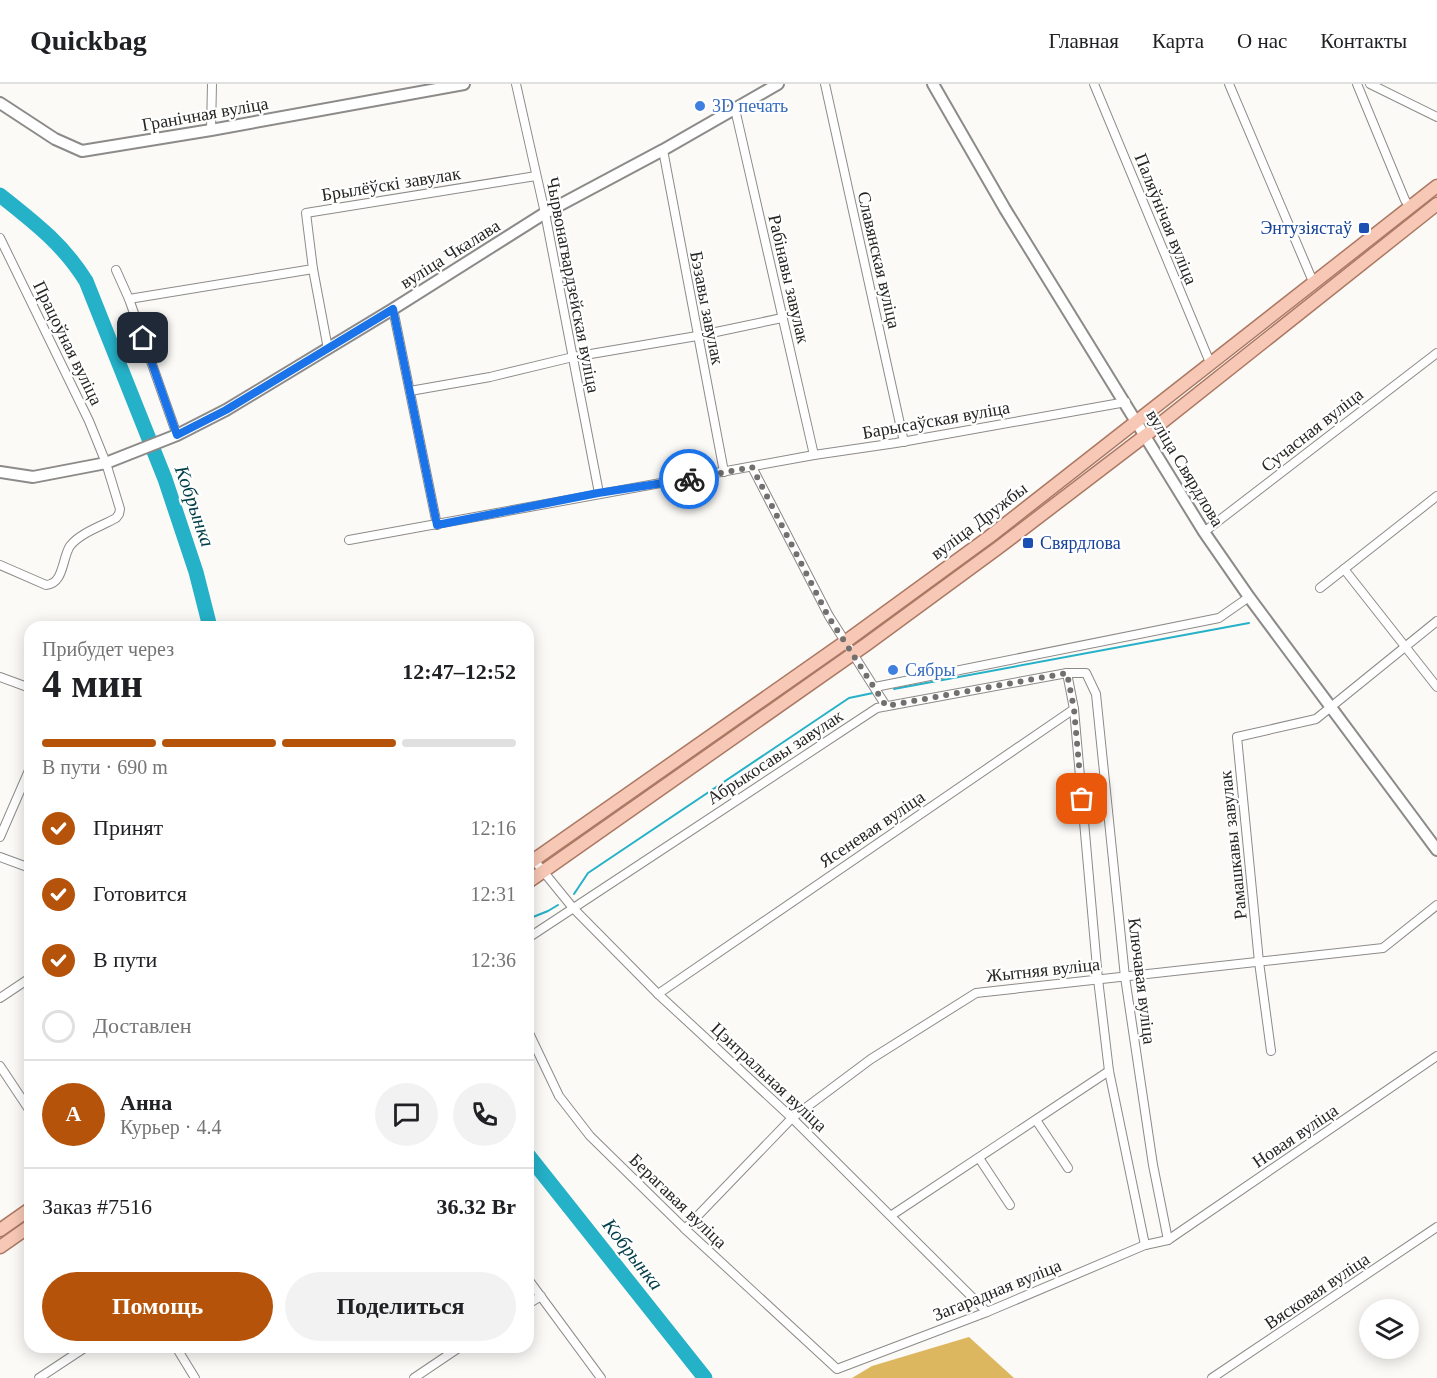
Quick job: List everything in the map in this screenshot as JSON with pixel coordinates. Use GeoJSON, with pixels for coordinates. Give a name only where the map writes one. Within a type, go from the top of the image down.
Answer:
{"type":"FeatureCollection","features":[{"type":"Feature","properties":{"kind":"main road","name":"Гранічная вуліца"},"geometry":{"type":"LineString","coordinates":[[0,103],[55,139],[82,151],[464,84]]}},
{"type":"Feature","properties":{"kind":"main road","name":"вуліца Чкалава"},"geometry":{"type":"LineString","coordinates":[[0,472],[33,477],[106,462],[143,450],[177,435],[226,410],[328,349],[544,213],[663,150],[778,84]]}},
{"type":"Feature","properties":{"kind":"main road","name":"вуліца Свярдлова"},"geometry":{"type":"LineString","coordinates":[[933,84],[1005,209],[1204,532],[1249,597],[1436,846]]}},
{"type":"Feature","properties":{"kind":"main road","name":"вуліца Дружбы"},"geometry":{"type":"LineString","coordinates":[[534,860],[918,590],[1211,365],[1437,186]]}},
{"type":"Feature","properties":{"kind":"main road","name":"вуліца Дружбы"},"geometry":{"type":"LineString","coordinates":[[534,878],[998,548],[1146,435],[1437,204]]}},
{"type":"Feature","properties":{"kind":"main road"},"geometry":{"type":"LineString","coordinates":[[1146,435],[1147,422],[1211,365]]}},
{"type":"Feature","properties":{"kind":"main road"},"geometry":{"type":"LineString","coordinates":[[1077,486],[1100,462],[1135,434],[1137,421]]}},
{"type":"Feature","properties":{"kind":"main road"},"geometry":{"type":"LineString","coordinates":[[853,653],[853,644],[856,640],[894,613],[918,590]]}},
{"type":"Feature","properties":{"kind":"main road"},"geometry":{"type":"LineString","coordinates":[[781,703],[800,685],[843,652],[845,642]]}},
{"type":"Feature","properties":{"kind":"main road"},"geometry":{"type":"LineString","coordinates":[[542,872],[541,865],[546,857],[581,832],[602,813]]}},
{"type":"Feature","properties":{"kind":"main road"},"geometry":{"type":"LineString","coordinates":[[0,1229],[24,1213]]}},
{"type":"Feature","properties":{"kind":"main road"},"geometry":{"type":"LineString","coordinates":[[3,1244],[24,1226]]}},
{"type":"Feature","properties":{"kind":"main road"},"geometry":{"type":"LineString","coordinates":[[3,1244],[24,1230]]}},
{"type":"Feature","properties":{"kind":"street"},"geometry":{"type":"LineString","coordinates":[[211,130],[212,84]]}},
{"type":"Feature","properties":{"kind":"street","name":"Чырвонагвардзейская вуліца"},"geometry":{"type":"LineString","coordinates":[[516,84],[573,357],[598,493]]}},
{"type":"Feature","properties":{"kind":"street","name":"Славянская вуліца"},"geometry":{"type":"LineString","coordinates":[[825,84],[904,442]]}},
{"type":"Feature","properties":{"kind":"street","name":"Паляўнічая вуліца"},"geometry":{"type":"LineString","coordinates":[[1094,84],[1211,365]]}},
{"type":"Feature","properties":{"kind":"street"},"geometry":{"type":"LineString","coordinates":[[1229,84],[1314,284]]}},
{"type":"Feature","properties":{"kind":"street"},"geometry":{"type":"LineString","coordinates":[[1356,84],[1410,207]]}},
{"type":"Feature","properties":{"kind":"street"},"geometry":{"type":"LineString","coordinates":[[1370,84],[1437,117]]}},
{"type":"Feature","properties":{"kind":"street","name":"Рабінавы завулак"},"geometry":{"type":"LineString","coordinates":[[735,109],[814,455]]}},
{"type":"Feature","properties":{"kind":"street","name":"Бэзавы завулак"},"geometry":{"type":"LineString","coordinates":[[663,150],[724,472]]}},
{"type":"Feature","properties":{"kind":"street","name":"Брылёўскі завулак"},"geometry":{"type":"LineString","coordinates":[[328,349],[313,269],[306,213],[536,176]]}},
{"type":"Feature","properties":{"kind":"street","name":"Працоўная вуліца"},"geometry":{"type":"LineString","coordinates":[[0,238],[89,421],[106,462],[119,514],[116,518],[77,539],[69,547],[57,580],[52,584],[46,585],[0,565]]}},
{"type":"Feature","properties":{"kind":"street"},"geometry":{"type":"LineString","coordinates":[[129,298],[313,269]]}},
{"type":"Feature","properties":{"kind":"street"},"geometry":{"type":"LineString","coordinates":[[116,270],[129,298],[177,435]]}},
{"type":"Feature","properties":{"kind":"street"},"geometry":{"type":"LineString","coordinates":[[393,309],[437,525]]}},
{"type":"Feature","properties":{"kind":"street"},"geometry":{"type":"LineString","coordinates":[[410,391],[490,377],[573,357],[697,336],[782,318]]}},
{"type":"Feature","properties":{"kind":"street","name":"Сучасная вуліца"},"geometry":{"type":"LineString","coordinates":[[1204,532],[1437,353]]}},
{"type":"Feature","properties":{"kind":"street","name":"Барысаўская вуліца"},"geometry":{"type":"LineString","coordinates":[[350,540],[598,493],[814,455],[904,442],[1125,402]]}},
{"type":"Feature","properties":{"kind":"street"},"geometry":{"type":"LineString","coordinates":[[752,467],[810,582],[886,706]]}},
{"type":"Feature","properties":{"kind":"street"},"geometry":{"type":"LineString","coordinates":[[1320,588],[1437,496]]}},
{"type":"Feature","properties":{"kind":"street"},"geometry":{"type":"LineString","coordinates":[[1344,569],[1437,687]]}},
{"type":"Feature","properties":{"kind":"street"},"geometry":{"type":"LineString","coordinates":[[875,687],[1219,618],[1249,597]]}},
{"type":"Feature","properties":{"kind":"street"},"geometry":{"type":"LineString","coordinates":[[1331,705],[1437,621]]}},
{"type":"Feature","properties":{"kind":"street"},"geometry":{"type":"LineString","coordinates":[[1067,673],[1074,709],[1098,980],[1110,1071],[1145,1245]]}},
{"type":"Feature","properties":{"kind":"street","name":"Абрыкосавы завулак"},"geometry":{"type":"LineString","coordinates":[[534,934],[877,708],[1067,673]]}},
{"type":"Feature","properties":{"kind":"street","name":"Ключавая вуліца"},"geometry":{"type":"LineString","coordinates":[[1067,673],[1086,673],[1096,694],[1125,976],[1153,1165],[1168,1240]]}},
{"type":"Feature","properties":{"kind":"street"},"geometry":{"type":"LineString","coordinates":[[0,676],[24,686]]}},
{"type":"Feature","properties":{"kind":"street","name":"Рамашкавы завулак"},"geometry":{"type":"LineString","coordinates":[[1271,1051],[1259,962],[1237,737],[1316,718],[1331,705]]}},
{"type":"Feature","properties":{"kind":"street","name":"Ясеневая вуліца"},"geometry":{"type":"LineString","coordinates":[[658,994],[1074,709]]}},
{"type":"Feature","properties":{"kind":"street"},"geometry":{"type":"LineString","coordinates":[[0,837],[24,782]]}},
{"type":"Feature","properties":{"kind":"street"},"geometry":{"type":"LineString","coordinates":[[0,857],[24,866]]}},
{"type":"Feature","properties":{"kind":"street","name":"Цэнтральная вуліца"},"geometry":{"type":"LineString","coordinates":[[534,865],[573,908],[658,994],[792,1118],[987,1312]]}},
{"type":"Feature","properties":{"kind":"street","name":"Жытняя вуліца"},"geometry":{"type":"LineString","coordinates":[[685,1229],[792,1118],[871,1059],[976,993],[1383,948],[1437,905]]}},
{"type":"Feature","properties":{"kind":"street"},"geometry":{"type":"LineString","coordinates":[[0,998],[24,982]]}},
{"type":"Feature","properties":{"kind":"street","name":"Берагавая вуліца"},"geometry":{"type":"LineString","coordinates":[[534,1044],[559,1096],[590,1136],[685,1229],[837,1369]]}},
{"type":"Feature","properties":{"kind":"street","name":"Новая вуліца"},"geometry":{"type":"LineString","coordinates":[[1168,1240],[1437,1056]]}},
{"type":"Feature","properties":{"kind":"street"},"geometry":{"type":"LineString","coordinates":[[0,1066],[24,1100]]}},
{"type":"Feature","properties":{"kind":"street"},"geometry":{"type":"LineString","coordinates":[[892,1215],[1110,1071]]}},
{"type":"Feature","properties":{"kind":"street"},"geometry":{"type":"LineString","coordinates":[[1036,1120],[1068,1167]]}},
{"type":"Feature","properties":{"kind":"street"},"geometry":{"type":"LineString","coordinates":[[979,1158],[1010,1204]]}},
{"type":"Feature","properties":{"kind":"street","name":"Вясковая вуліца"},"geometry":{"type":"LineString","coordinates":[[1212,1378],[1437,1227]]}},
{"type":"Feature","properties":{"kind":"street","name":"Загарадная вуліца"},"geometry":{"type":"LineString","coordinates":[[837,1369],[987,1312],[1145,1245],[1168,1240]]}},
{"type":"Feature","properties":{"kind":"street"},"geometry":{"type":"LineString","coordinates":[[534,1287],[601,1378]]}},
{"type":"Feature","properties":{"kind":"street"},"geometry":{"type":"LineString","coordinates":[[534,1300],[541,1296]]}},
{"type":"Feature","properties":{"kind":"street"},"geometry":{"type":"LineString","coordinates":[[39,1378],[77,1353]]}},
{"type":"Feature","properties":{"kind":"street"},"geometry":{"type":"LineString","coordinates":[[180,1353],[195,1378]]}},
{"type":"Feature","properties":{"kind":"street"},"geometry":{"type":"LineString","coordinates":[[414,1378],[451,1353]]}},
{"type":"Feature","properties":{"kind":"shaded area"},"geometry":{"type":"Polygon","coordinates":[[[969,1337],[1014,1378],[852,1378],[872,1366],[969,1337]]]}},
{"type":"Feature","properties":{"kind":"waterway","name":"Кобрынка"},"geometry":{"type":"LineString","coordinates":[[0,195],[58,245],[86,281],[165,479],[196,572],[208,621]]}},
{"type":"Feature","properties":{"kind":"waterway"},"geometry":{"type":"LineString","coordinates":[[894,689],[1249,623]]}},
{"type":"Feature","properties":{"kind":"waterway"},"geometry":{"type":"LineString","coordinates":[[574,894],[588,873],[849,698],[873,693]]}},
{"type":"Feature","properties":{"kind":"waterway"},"geometry":{"type":"LineString","coordinates":[[534,917],[558,905]]}},
{"type":"Feature","properties":{"kind":"waterway","name":"Кобрынка"},"geometry":{"type":"LineString","coordinates":[[534,1163],[705,1378]]}},
{"type":"Feature","properties":{"kind":"way so far"},"geometry":{"type":"LineString","coordinates":[[689,479],[752,467],[828,616],[886,706],[1067,673],[1074,709],[1082,799]]}},
{"type":"Feature","properties":{"kind":"place","name":"3D печать"},"geometry":{"type":"Point","coordinates":[700,106]}},
{"type":"Feature","properties":{"kind":"place","name":"Энтузіястаў"},"geometry":{"type":"Point","coordinates":[1364,228]}},
{"type":"Feature","properties":{"kind":"place","name":"Свярдлова"},"geometry":{"type":"Point","coordinates":[1028,543]}},
{"type":"Feature","properties":{"kind":"place","name":"Сябры"},"geometry":{"type":"Point","coordinates":[893,670]}},
{"type":"Feature","properties":{"kind":"route"},"geometry":{"type":"LineString","coordinates":[[143,338],[177,435],[226,410],[393,309],[437,525],[598,493],[689,479]]}}]}
